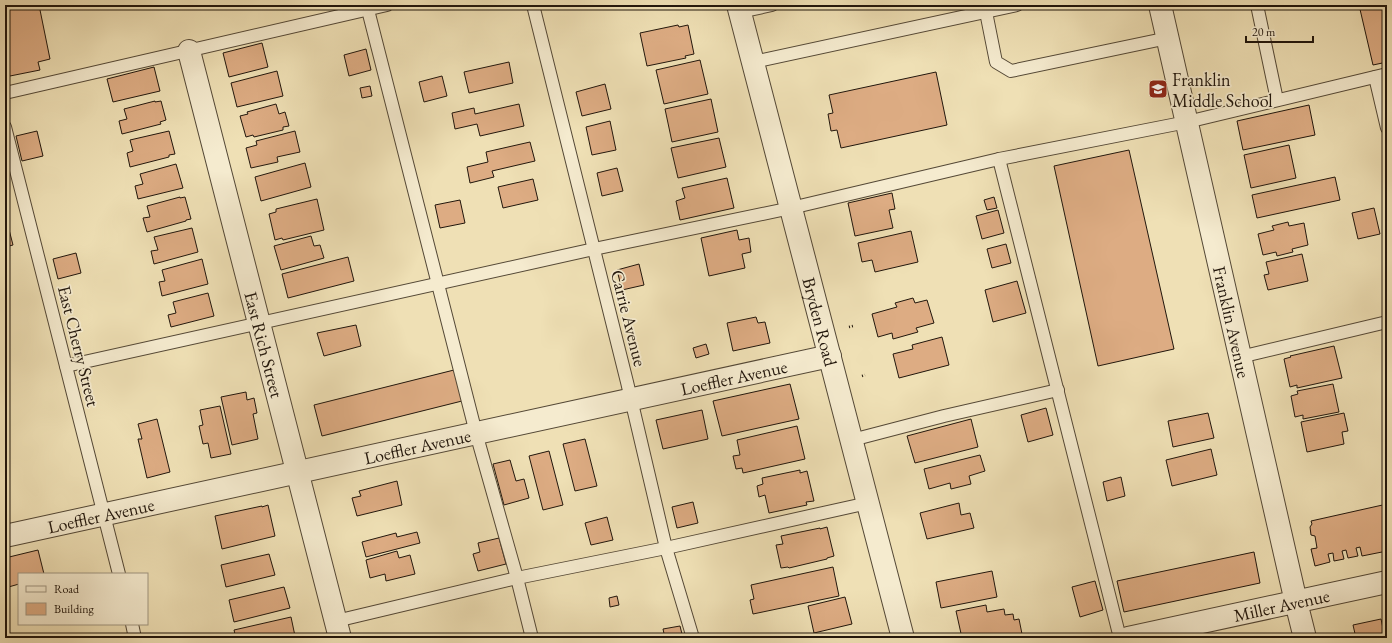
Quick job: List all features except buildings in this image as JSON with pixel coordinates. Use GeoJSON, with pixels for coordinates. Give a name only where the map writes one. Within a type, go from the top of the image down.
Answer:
{"type":"FeatureCollection","features":[{"type":"Feature","properties":{"kind":"street","name":"Franklin Avenue"},"geometry":{"type":"LineString","coordinates":[[1160,5],[1305,638]]}},
{"type":"Feature","properties":{"kind":"street","name":"Bryden Road"},"geometry":{"type":"LineString","coordinates":[[739,8],[903,638]]}},
{"type":"Feature","properties":{"kind":"street","name":"East Rich Street"},"geometry":{"type":"LineString","coordinates":[[189,51],[338,630]]}},
{"type":"Feature","properties":{"kind":"street","name":"Loeffler Avenue"},"geometry":{"type":"LineString","coordinates":[[5,536],[830,356]]}},
{"type":"Feature","properties":{"kind":"street","name":"Miller Avenue"},"geometry":{"type":"LineString","coordinates":[[1128,638],[1387,582]]}},
{"type":"Feature","properties":{"kind":"lane"},"geometry":{"type":"LineString","coordinates":[[5,93],[387,5]]}},
{"type":"Feature","properties":{"kind":"lane","name":"Carrie Avenue"},"geometry":{"type":"LineString","coordinates":[[533,5],[631,399],[666,548],[693,638]]}},
{"type":"Feature","properties":{"kind":"lane"},"geometry":{"type":"LineString","coordinates":[[739,8],[772,5]]}},
{"type":"Feature","properties":{"kind":"lane"},"geometry":{"type":"LineString","coordinates":[[754,62],[1017,5]]}},
{"type":"Feature","properties":{"kind":"lane"},"geometry":{"type":"LineString","coordinates":[[1256,5],[1277,100]]}},
{"type":"Feature","properties":{"kind":"lane"},"geometry":{"type":"LineString","coordinates":[[368,10],[476,433],[517,578],[532,638]]}},
{"type":"Feature","properties":{"kind":"lane"},"geometry":{"type":"LineString","coordinates":[[986,12],[996,62],[1011,71],[1168,38]]}},
{"type":"Feature","properties":{"kind":"lane"},"geometry":{"type":"LineString","coordinates":[[66,366],[437,283],[791,208],[999,159],[1187,122],[1381,75],[1387,128]]}},
{"type":"Feature","properties":{"kind":"lane","name":"East Cherry Street"},"geometry":{"type":"LineString","coordinates":[[5,127],[119,573]]}},
{"type":"Feature","properties":{"kind":"lane"},"geometry":{"type":"LineString","coordinates":[[999,159],[1023,260],[1058,390],[1120,638]]}},
{"type":"Feature","properties":{"kind":"lane"},"geometry":{"type":"LineString","coordinates":[[1240,356],[1387,322]]}},
{"type":"Feature","properties":{"kind":"lane"},"geometry":{"type":"LineString","coordinates":[[852,440],[944,416],[1058,390]]}},
{"type":"Feature","properties":{"kind":"lane"},"geometry":{"type":"LineString","coordinates":[[338,630],[517,578],[666,548],[868,503]]}},
{"type":"Feature","properties":{"kind":"lane"},"geometry":{"type":"LineString","coordinates":[[132,625],[135,638]]}},
{"type":"Feature","properties":{"kind":"path"},"geometry":{"type":"LineString","coordinates":[[848,327],[852,326]]}},
{"type":"Feature","properties":{"kind":"place","name":"Franklin Middle School"},"geometry":{"type":"Point","coordinates":[1158,89]}}]}
